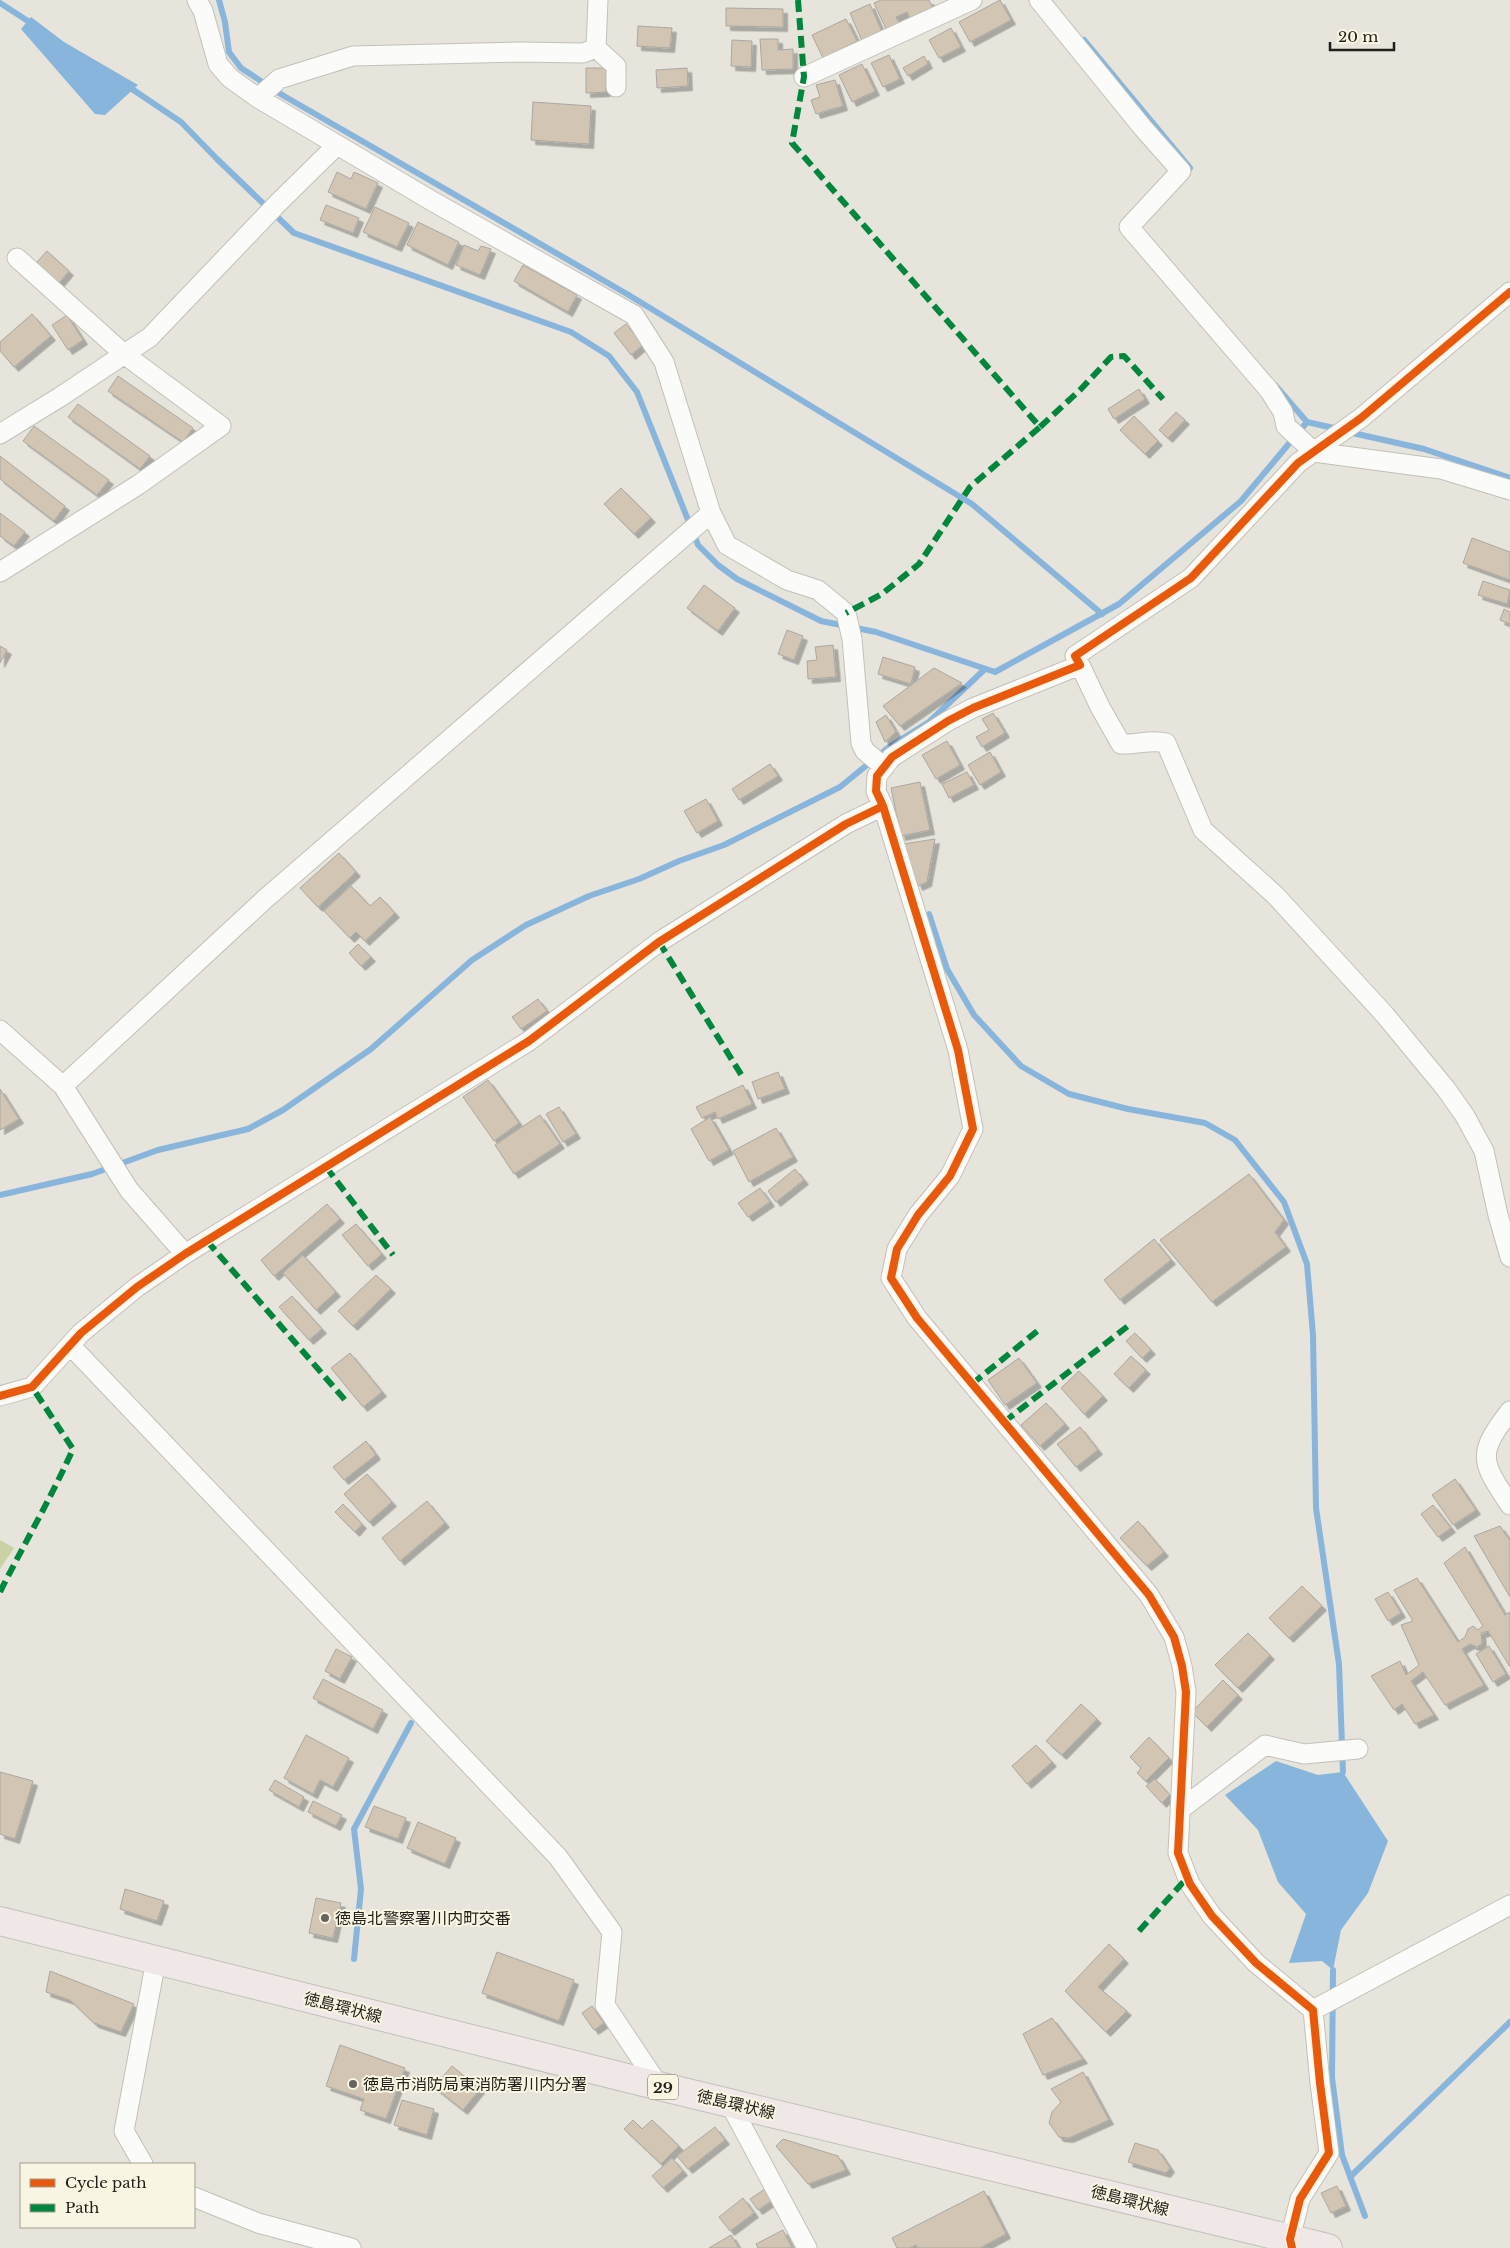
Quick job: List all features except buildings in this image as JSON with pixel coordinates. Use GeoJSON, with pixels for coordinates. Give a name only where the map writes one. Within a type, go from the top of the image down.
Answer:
{"type":"FeatureCollection","features":[{"type":"Feature","properties":{"kind":"main road","name":"徳島環状線"},"geometry":{"type":"LineString","coordinates":[[0,1921],[1291,2243],[1328,2248]]}},
{"type":"Feature","properties":{"kind":"street"},"geometry":{"type":"LineString","coordinates":[[197,0],[203,11],[218,64],[230,78],[268,90],[337,145],[527,256],[634,315],[664,362],[705,518],[727,544],[787,580],[818,590],[846,613],[850,630],[861,743],[875,760],[876,791],[883,806],[958,1050],[973,1129],[950,1176],[918,1215],[897,1249],[891,1278],[917,1318],[1149,1594],[1174,1637],[1182,1666],[1186,1692],[1178,1853],[1190,1884],[1212,1916],[1256,1964],[1313,2010],[1329,2153],[1300,2199],[1291,2243]]}},
{"type":"Feature","properties":{"kind":"street"},"geometry":{"type":"LineString","coordinates":[[596,48],[598,0]]}},
{"type":"Feature","properties":{"kind":"street"},"geometry":{"type":"LineString","coordinates":[[804,77],[972,0]]}},
{"type":"Feature","properties":{"kind":"street"},"geometry":{"type":"LineString","coordinates":[[1039,0],[1143,128],[1181,171],[1129,227],[1269,390],[1283,412],[1286,426],[1309,448],[1441,469],[1510,490]]}},
{"type":"Feature","properties":{"kind":"street"},"geometry":{"type":"LineString","coordinates":[[268,90],[353,56],[521,52],[583,53],[596,48]]}},
{"type":"Feature","properties":{"kind":"street"},"geometry":{"type":"LineString","coordinates":[[596,48],[616,66],[616,87]]}},
{"type":"Feature","properties":{"kind":"street"},"geometry":{"type":"LineString","coordinates":[[0,434],[60,397],[150,337],[337,145]]}},
{"type":"Feature","properties":{"kind":"street"},"geometry":{"type":"LineString","coordinates":[[0,572],[138,485],[221,426],[124,354],[17,258]]}},
{"type":"Feature","properties":{"kind":"street"},"geometry":{"type":"LineString","coordinates":[[1510,292],[1350,426],[1334,438],[1309,448],[1298,463],[1210,560],[1191,578],[1075,656],[1121,744],[1133,745],[1159,741],[1166,743],[1203,830],[1275,895],[1385,1015],[1446,1089],[1465,1116],[1484,1151],[1498,1215],[1510,1257]]}},
{"type":"Feature","properties":{"kind":"street"},"geometry":{"type":"LineString","coordinates":[[63,1086],[265,899],[705,518]]}},
{"type":"Feature","properties":{"kind":"street"},"geometry":{"type":"LineString","coordinates":[[875,760],[892,757],[948,721],[973,708],[1080,665]]}},
{"type":"Feature","properties":{"kind":"street"},"geometry":{"type":"LineString","coordinates":[[0,1396],[32,1387],[81,1333],[137,1287],[185,1254],[530,1041],[659,942],[846,824],[883,806]]}},
{"type":"Feature","properties":{"kind":"street"},"geometry":{"type":"LineString","coordinates":[[0,1030],[63,1086],[129,1190],[185,1254]]}},
{"type":"Feature","properties":{"kind":"street"},"geometry":{"type":"LineString","coordinates":[[70,1345],[558,1857],[612,1932],[605,2005],[659,2086]]}},
{"type":"Feature","properties":{"kind":"street"},"geometry":{"type":"LineString","coordinates":[[1510,1412],[1492,1435],[1486,1449],[1486,1464],[1510,1506]]}},
{"type":"Feature","properties":{"kind":"street"},"geometry":{"type":"LineString","coordinates":[[1181,1809],[1265,1745],[1304,1754],[1358,1748]]}},
{"type":"Feature","properties":{"kind":"street"},"geometry":{"type":"LineString","coordinates":[[1313,2010],[1510,1905]]}},
{"type":"Feature","properties":{"kind":"street"},"geometry":{"type":"LineString","coordinates":[[142,2163],[124,2130],[156,1960]]}},
{"type":"Feature","properties":{"kind":"street"},"geometry":{"type":"LineString","coordinates":[[729,2102],[807,2248]]}},
{"type":"Feature","properties":{"kind":"street"},"geometry":{"type":"LineString","coordinates":[[195,2197],[258,2223],[351,2248]]}},
{"type":"Feature","properties":{"kind":"green space"},"geometry":{"type":"Polygon","coordinates":[[[0,1540],[14,1548],[0,1569],[0,1540]]]}},
{"type":"Feature","properties":{"kind":"water"},"geometry":{"type":"Polygon","coordinates":[[[31,17],[64,42],[138,85],[105,115],[95,114],[21,29],[31,17]]]}},
{"type":"Feature","properties":{"kind":"water"},"geometry":{"type":"Polygon","coordinates":[[[1276,1761],[1318,1775],[1343,1772],[1388,1841],[1368,1893],[1341,1930],[1333,1970],[1322,1961],[1289,1963],[1306,1914],[1278,1882],[1258,1830],[1225,1795],[1276,1761]]]}},
{"type":"Feature","properties":{"kind":"waterway"},"geometry":{"type":"LineString","coordinates":[[219,0],[225,22],[229,52],[241,68],[284,96],[627,294],[972,504],[1102,614]]}},
{"type":"Feature","properties":{"kind":"waterway"},"geometry":{"type":"LineString","coordinates":[[0,3],[34,25]]}},
{"type":"Feature","properties":{"kind":"waterway"},"geometry":{"type":"LineString","coordinates":[[1084,40],[1190,168],[1184,175]]}},
{"type":"Feature","properties":{"kind":"waterway"},"geometry":{"type":"LineString","coordinates":[[126,85],[181,122],[294,233],[571,332],[609,356],[637,392],[698,545],[718,565],[737,579],[821,621],[876,632],[995,672],[1119,604],[1241,501],[1307,422],[1338,429]]}},
{"type":"Feature","properties":{"kind":"waterway"},"geometry":{"type":"LineString","coordinates":[[1275,385],[1307,422]]}},
{"type":"Feature","properties":{"kind":"waterway"},"geometry":{"type":"LineString","coordinates":[[1348,432],[1424,449],[1510,478]]}},
{"type":"Feature","properties":{"kind":"waterway"},"geometry":{"type":"LineString","coordinates":[[0,1195],[92,1174],[158,1150],[248,1129],[283,1110],[371,1049],[472,960],[526,925],[589,896],[639,879],[679,861],[724,845],[840,787],[889,747],[929,722],[985,669]]}},
{"type":"Feature","properties":{"kind":"waterway"},"geometry":{"type":"LineString","coordinates":[[929,914],[947,969],[974,1015],[1021,1066],[1069,1094],[1128,1109],[1205,1123],[1235,1140],[1284,1202],[1307,1264],[1313,1335],[1316,1508],[1339,1664],[1343,1772]]}},
{"type":"Feature","properties":{"kind":"waterway"},"geometry":{"type":"LineString","coordinates":[[354,1959],[361,1889],[354,1829],[411,1723]]}},
{"type":"Feature","properties":{"kind":"waterway"},"geometry":{"type":"LineString","coordinates":[[1333,1970],[1332,2078],[1342,2155],[1365,2216]]}},
{"type":"Feature","properties":{"kind":"waterway"},"geometry":{"type":"LineString","coordinates":[[1350,2177],[1510,2022]]}},
{"type":"Feature","properties":{"kind":"marked path"},"geometry":{"type":"LineString","coordinates":[[798,0],[804,77],[792,143],[1040,427],[970,487],[919,564],[882,594],[846,613]]}},
{"type":"Feature","properties":{"kind":"marked path"},"geometry":{"type":"LineString","coordinates":[[1040,427],[1080,390],[1111,357],[1124,356],[1163,399]]}},
{"type":"Feature","properties":{"kind":"marked path"},"geometry":{"type":"LineString","coordinates":[[659,942],[742,1076]]}},
{"type":"Feature","properties":{"kind":"marked path"},"geometry":{"type":"LineString","coordinates":[[326,1167],[393,1255]]}},
{"type":"Feature","properties":{"kind":"marked path"},"geometry":{"type":"LineString","coordinates":[[207,1241],[345,1400]]}},
{"type":"Feature","properties":{"kind":"marked path"},"geometry":{"type":"LineString","coordinates":[[1004,1422],[1128,1326]]}},
{"type":"Feature","properties":{"kind":"marked path"},"geometry":{"type":"LineString","coordinates":[[972,1384],[1041,1328]]}},
{"type":"Feature","properties":{"kind":"marked path"},"geometry":{"type":"LineString","coordinates":[[0,1592],[73,1449],[32,1387]]}},
{"type":"Feature","properties":{"kind":"marked path"},"geometry":{"type":"LineString","coordinates":[[1139,1931],[1187,1878]]}},
{"type":"Feature","properties":{"kind":"cycle path"},"geometry":{"type":"LineString","coordinates":[[0,1396],[32,1387],[81,1333],[137,1287],[185,1254],[529,1041],[659,942],[846,824],[883,806],[876,791],[877,776],[892,757],[948,721],[973,708],[1080,665],[1075,656],[1191,578],[1298,463],[1361,418],[1510,292]]}},
{"type":"Feature","properties":{"kind":"cycle path"},"geometry":{"type":"LineString","coordinates":[[883,806],[958,1050],[973,1129],[950,1176],[918,1215],[897,1249],[891,1278],[917,1318],[1149,1595],[1174,1637],[1182,1666],[1186,1692],[1178,1853],[1190,1884],[1212,1916],[1256,1963],[1313,2010],[1329,2153],[1300,2199],[1290,2239],[1292,2248]]}},
{"type":"Feature","properties":{"kind":"place","name":"徳島北警察署川内町交番"},"geometry":{"type":"Point","coordinates":[325,1918]}},
{"type":"Feature","properties":{"kind":"place","name":"徳島市消防局東消防署川内分署"},"geometry":{"type":"Point","coordinates":[353,2084]}}]}
